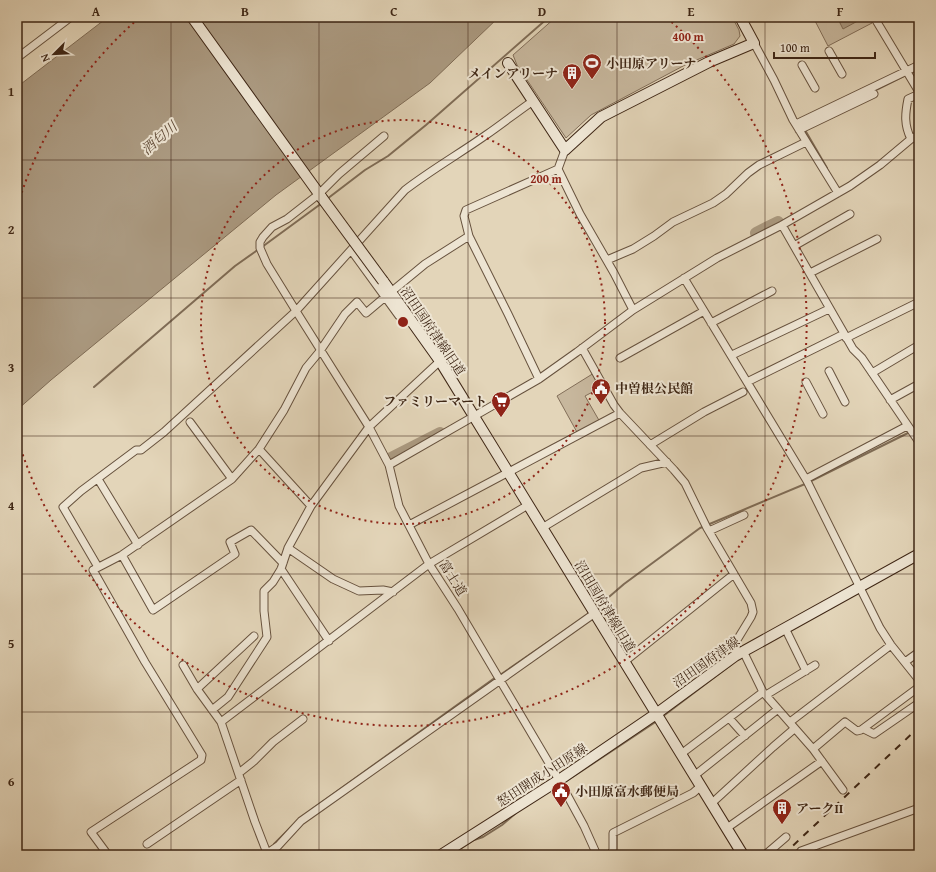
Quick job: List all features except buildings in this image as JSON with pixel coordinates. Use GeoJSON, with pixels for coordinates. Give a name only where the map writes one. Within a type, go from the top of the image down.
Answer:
{"type":"FeatureCollection","features":[{"type":"Feature","properties":{"kind":"street"},"geometry":{"type":"LineString","coordinates":[[17,58],[70,17]]}},
{"type":"Feature","properties":{"kind":"street","name":"沼田国府津線旧道"},"geometry":{"type":"LineString","coordinates":[[192,17],[382,281],[388,295],[408,316],[440,361],[507,473],[656,714]]}},
{"type":"Feature","properties":{"kind":"street"},"geometry":{"type":"LineString","coordinates":[[740,17],[800,127],[806,142],[828,172],[838,193]]}},
{"type":"Feature","properties":{"kind":"street"},"geometry":{"type":"LineString","coordinates":[[874,17],[906,71],[912,78],[919,93],[908,99],[905,118],[907,130],[911,139]]}},
{"type":"Feature","properties":{"kind":"street"},"geometry":{"type":"LineString","coordinates":[[539,378],[469,236],[464,216],[466,210],[558,169],[565,150],[601,117],[709,62],[754,43]]}},
{"type":"Feature","properties":{"kind":"street"},"geometry":{"type":"LineString","coordinates":[[829,51],[842,74]]}},
{"type":"Feature","properties":{"kind":"street"},"geometry":{"type":"LineString","coordinates":[[508,63],[565,150]]}},
{"type":"Feature","properties":{"kind":"street"},"geometry":{"type":"LineString","coordinates":[[802,65],[815,88]]}},
{"type":"Feature","properties":{"kind":"street"},"geometry":{"type":"LineString","coordinates":[[800,127],[919,65]]}},
{"type":"Feature","properties":{"kind":"street"},"geometry":{"type":"LineString","coordinates":[[800,127],[874,94]]}},
{"type":"Feature","properties":{"kind":"street"},"geometry":{"type":"LineString","coordinates":[[98,567],[63,507],[136,450],[141,450],[164,432],[296,311],[405,190],[533,101]]}},
{"type":"Feature","properties":{"kind":"street"},"geometry":{"type":"LineString","coordinates":[[388,465],[539,378],[633,310],[717,258],[782,225],[850,186],[880,165],[911,139],[919,135]]}},
{"type":"Feature","properties":{"kind":"street"},"geometry":{"type":"LineString","coordinates":[[320,196],[339,174],[384,136]]}},
{"type":"Feature","properties":{"kind":"street"},"geometry":{"type":"LineString","coordinates":[[607,260],[643,242],[673,222],[713,203],[726,194],[748,173],[759,165],[806,142]]}},
{"type":"Feature","properties":{"kind":"street"},"geometry":{"type":"LineString","coordinates":[[558,169],[580,214],[607,260],[633,310]]}},
{"type":"Feature","properties":{"kind":"street","name":"富士道"},"geometry":{"type":"LineString","coordinates":[[320,196],[287,219],[272,227],[260,242],[260,248],[320,351],[369,427],[388,465],[399,506],[429,564],[561,783],[584,826],[597,855]]}},
{"type":"Feature","properties":{"kind":"street"},"geometry":{"type":"LineString","coordinates":[[794,246],[850,214]]}},
{"type":"Feature","properties":{"kind":"street"},"geometry":{"type":"LineString","coordinates":[[782,225],[845,336],[919,442]]}},
{"type":"Feature","properties":{"kind":"street"},"geometry":{"type":"LineString","coordinates":[[108,855],[91,832],[201,760],[202,756],[145,662],[93,570],[122,555],[232,479],[259,449],[284,410],[306,368],[320,351],[345,314],[358,302],[366,312],[425,264],[469,236]]}},
{"type":"Feature","properties":{"kind":"street"},"geometry":{"type":"LineString","coordinates":[[810,273],[877,239]]}},
{"type":"Feature","properties":{"kind":"street"},"geometry":{"type":"LineString","coordinates":[[351,250],[388,295]]}},
{"type":"Feature","properties":{"kind":"street"},"geometry":{"type":"LineString","coordinates":[[684,278],[808,482],[880,628],[891,645],[919,680]]}},
{"type":"Feature","properties":{"kind":"street"},"geometry":{"type":"LineString","coordinates":[[711,323],[772,291]]}},
{"type":"Feature","properties":{"kind":"street"},"geometry":{"type":"LineString","coordinates":[[747,382],[919,302]]}},
{"type":"Feature","properties":{"kind":"street"},"geometry":{"type":"LineString","coordinates":[[732,355],[829,309]]}},
{"type":"Feature","properties":{"kind":"street"},"geometry":{"type":"LineString","coordinates":[[620,358],[704,311]]}},
{"type":"Feature","properties":{"kind":"street"},"geometry":{"type":"LineString","coordinates":[[872,373],[919,345]]}},
{"type":"Feature","properties":{"kind":"street"},"geometry":{"type":"LineString","coordinates":[[582,348],[620,413],[667,462],[685,484],[707,527],[751,603],[753,612],[751,618],[737,640],[739,654],[764,694],[813,749],[843,790]]}},
{"type":"Feature","properties":{"kind":"street"},"geometry":{"type":"LineString","coordinates":[[212,710],[228,697],[267,637],[264,611],[264,591],[273,582],[282,566],[288,548],[311,506],[369,427],[440,361]]}},
{"type":"Feature","properties":{"kind":"street"},"geometry":{"type":"LineString","coordinates":[[828,371],[845,402]]}},
{"type":"Feature","properties":{"kind":"street"},"geometry":{"type":"LineString","coordinates":[[806,382],[824,414]]}},
{"type":"Feature","properties":{"kind":"street"},"geometry":{"type":"LineString","coordinates":[[890,400],[919,384]]}},
{"type":"Feature","properties":{"kind":"street"},"geometry":{"type":"LineString","coordinates":[[650,445],[704,412],[743,392]]}},
{"type":"Feature","properties":{"kind":"street"},"geometry":{"type":"LineString","coordinates":[[409,525],[620,413]]}},
{"type":"Feature","properties":{"kind":"street"},"geometry":{"type":"LineString","coordinates":[[190,422],[232,479]]}},
{"type":"Feature","properties":{"kind":"street"},"geometry":{"type":"LineString","coordinates":[[808,482],[910,429]]}},
{"type":"Feature","properties":{"kind":"street"},"geometry":{"type":"LineString","coordinates":[[259,449],[311,506]]}},
{"type":"Feature","properties":{"kind":"street"},"geometry":{"type":"LineString","coordinates":[[542,528],[641,468],[667,462]]}},
{"type":"Feature","properties":{"kind":"street"},"geometry":{"type":"LineString","coordinates":[[98,479],[138,544]]}},
{"type":"Feature","properties":{"kind":"street"},"geometry":{"type":"LineString","coordinates":[[221,722],[429,564],[528,505]]}},
{"type":"Feature","properties":{"kind":"street"},"geometry":{"type":"LineString","coordinates":[[707,527],[744,515]]}},
{"type":"Feature","properties":{"kind":"street"},"geometry":{"type":"LineString","coordinates":[[122,555],[153,610],[234,554],[230,542],[251,530],[282,566],[329,641]]}},
{"type":"Feature","properties":{"kind":"street"},"geometry":{"type":"LineString","coordinates":[[288,548],[333,579],[359,591],[383,590],[393,592]]}},
{"type":"Feature","properties":{"kind":"street","name":"沼田国府津線"},"geometry":{"type":"LineString","coordinates":[[656,714],[739,654],[919,554]]}},
{"type":"Feature","properties":{"kind":"street"},"geometry":{"type":"LineString","coordinates":[[624,662],[734,574]]}},
{"type":"Feature","properties":{"kind":"street"},"geometry":{"type":"LineString","coordinates":[[183,665],[197,689],[221,722],[268,854],[278,846],[301,821],[593,610]]}},
{"type":"Feature","properties":{"kind":"street"},"geometry":{"type":"LineString","coordinates":[[784,628],[806,671]]}},
{"type":"Feature","properties":{"kind":"street"},"geometry":{"type":"LineString","coordinates":[[197,689],[254,636]]}},
{"type":"Feature","properties":{"kind":"street"},"geometry":{"type":"LineString","coordinates":[[790,722],[891,645]]}},
{"type":"Feature","properties":{"kind":"street"},"geometry":{"type":"LineString","coordinates":[[905,662],[919,652]]}},
{"type":"Feature","properties":{"kind":"street"},"geometry":{"type":"LineString","coordinates":[[681,754],[764,694],[815,665]]}},
{"type":"Feature","properties":{"kind":"street"},"geometry":{"type":"LineString","coordinates":[[813,749],[845,722],[857,731],[864,729],[919,687]]}},
{"type":"Feature","properties":{"kind":"street"},"geometry":{"type":"LineString","coordinates":[[864,729],[874,734],[919,703]]}},
{"type":"Feature","properties":{"kind":"street"},"geometry":{"type":"LineString","coordinates":[[694,776],[778,709]]}},
{"type":"Feature","properties":{"kind":"street"},"geometry":{"type":"LineString","coordinates":[[656,714],[743,855]]}},
{"type":"Feature","properties":{"kind":"street","name":"怒田開成小田原線"},"geometry":{"type":"LineString","coordinates":[[441,855],[561,783],[656,714]]}},
{"type":"Feature","properties":{"kind":"street"},"geometry":{"type":"LineString","coordinates":[[729,718],[745,736]]}},
{"type":"Feature","properties":{"kind":"street"},"geometry":{"type":"LineString","coordinates":[[147,844],[240,777],[273,742],[303,719]]}},
{"type":"Feature","properties":{"kind":"street"},"geometry":{"type":"LineString","coordinates":[[712,803],[794,729]]}},
{"type":"Feature","properties":{"kind":"street"},"geometry":{"type":"LineString","coordinates":[[727,828],[822,760]]}},
{"type":"Feature","properties":{"kind":"street"},"geometry":{"type":"LineString","coordinates":[[611,855],[613,849],[613,833],[693,793],[701,786]]}},
{"type":"Feature","properties":{"kind":"street"},"geometry":{"type":"LineString","coordinates":[[798,855],[801,851],[919,808]]}},
{"type":"Feature","properties":{"kind":"street"},"geometry":{"type":"LineString","coordinates":[[765,855],[786,837]]}},
{"type":"Feature","properties":{"kind":"shaded area","name":"小田原アリーナ"},"geometry":{"type":"Polygon","coordinates":[[[556,17],[732,17],[739,30],[740,36],[734,44],[685,65],[591,115],[566,138],[517,65],[513,55],[556,17]]]}},
{"type":"Feature","properties":{"kind":"shaded area"},"geometry":{"type":"Polygon","coordinates":[[[813,17],[868,17],[872,23],[828,46],[813,17]]]}},
{"type":"Feature","properties":{"kind":"shaded area"},"geometry":{"type":"Polygon","coordinates":[[[594,373],[602,387],[585,396],[600,422],[578,434],[557,396],[594,373]]]}},
{"type":"Feature","properties":{"kind":"water","name":"酒匂川"},"geometry":{"type":"Polygon","coordinates":[[[108,17],[499,17],[430,83],[276,195],[51,380],[17,410],[17,87],[108,17]]]}},
{"type":"Feature","properties":{"kind":"water"},"geometry":{"type":"Polygon","coordinates":[[[842,17],[865,17],[843,29],[838,19],[842,17]]]}},
{"type":"Feature","properties":{"kind":"waterway"},"geometry":{"type":"LineString","coordinates":[[327,199],[365,170],[388,156],[426,125],[549,17]]}},
{"type":"Feature","properties":{"kind":"waterway"},"geometry":{"type":"LineString","coordinates":[[910,73],[919,69]]}},
{"type":"Feature","properties":{"kind":"waterway"},"geometry":{"type":"LineString","coordinates":[[872,92],[906,75]]}},
{"type":"Feature","properties":{"kind":"waterway"},"geometry":{"type":"LineString","coordinates":[[805,130],[827,168]]}},
{"type":"Feature","properties":{"kind":"waterway"},"geometry":{"type":"LineString","coordinates":[[262,247],[322,203]]}},
{"type":"Feature","properties":{"kind":"waterway"},"geometry":{"type":"LineString","coordinates":[[756,233],[778,222]]}},
{"type":"Feature","properties":{"kind":"waterway"},"geometry":{"type":"LineString","coordinates":[[94,387],[235,266],[259,249]]}},
{"type":"Feature","properties":{"kind":"waterway"},"geometry":{"type":"LineString","coordinates":[[914,431],[919,429]]}},
{"type":"Feature","properties":{"kind":"waterway"},"geometry":{"type":"LineString","coordinates":[[595,609],[624,584],[700,528],[805,484],[910,432]]}},
{"type":"Feature","properties":{"kind":"waterway"},"geometry":{"type":"LineString","coordinates":[[391,458],[440,433]]}},
{"type":"Feature","properties":{"kind":"waterway"},"geometry":{"type":"LineString","coordinates":[[500,675],[577,622]]}},
{"type":"Feature","properties":{"kind":"waterway"},"geometry":{"type":"LineString","coordinates":[[662,717],[732,664]]}},
{"type":"Feature","properties":{"kind":"waterway"},"geometry":{"type":"LineString","coordinates":[[311,810],[496,677]]}},
{"type":"Feature","properties":{"kind":"waterway"},"geometry":{"type":"LineString","coordinates":[[562,784],[657,721]]}},
{"type":"Feature","properties":{"kind":"waterway"},"geometry":{"type":"LineString","coordinates":[[451,855],[474,840],[483,837],[502,825],[516,813]]}},
{"type":"Feature","properties":{"kind":"waterway"},"geometry":{"type":"LineString","coordinates":[[274,844],[298,820]]}},
{"type":"Feature","properties":{"kind":"railway"},"geometry":{"type":"LineString","coordinates":[[783,855],[919,727]]}},
{"type":"Feature","properties":{"kind":"place","name":"小田原アリーナ"},"geometry":{"type":"Point","coordinates":[592,80]}},
{"type":"Feature","properties":{"kind":"place","name":"メインアリーナ"},"geometry":{"type":"Point","coordinates":[572,90]}},
{"type":"Feature","properties":{"kind":"place","name":"中曽根公民館"},"geometry":{"type":"Point","coordinates":[601,405]}},
{"type":"Feature","properties":{"kind":"place","name":"ファミリーマート"},"geometry":{"type":"Point","coordinates":[501,418]}},
{"type":"Feature","properties":{"kind":"place","name":"小田原富水郵便局"},"geometry":{"type":"Point","coordinates":[561,808]}},
{"type":"Feature","properties":{"kind":"place","name":"アークⅡ"},"geometry":{"type":"Point","coordinates":[782,825]}}]}
